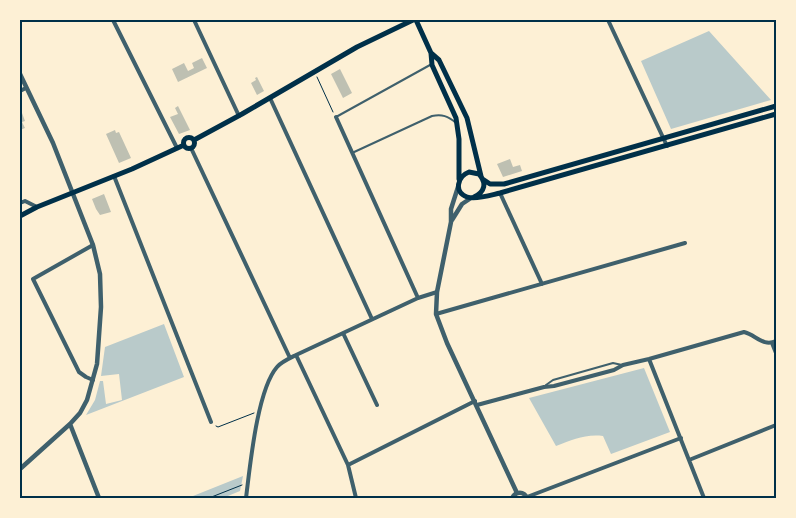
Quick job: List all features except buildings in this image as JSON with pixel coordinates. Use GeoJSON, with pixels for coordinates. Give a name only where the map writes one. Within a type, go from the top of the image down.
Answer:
{"type":"FeatureCollection","features":[{"type":"Feature","properties":{"kind":"main road"},"geometry":{"type":"LineString","coordinates":[[194,140],[357,47],[414,20],[431,53],[439,60],[467,118],[484,185],[483,190],[473,197]]}},
{"type":"Feature","properties":{"kind":"main road"},"geometry":{"type":"LineString","coordinates":[[431,53],[432,64],[451,106],[457,125],[459,190],[463,195],[473,197],[500,193],[776,114]]}},
{"type":"Feature","properties":{"kind":"main road"},"geometry":{"type":"LineString","coordinates":[[458,183],[461,176],[469,172],[477,173],[490,184],[500,184],[776,106]]}},
{"type":"Feature","properties":{"kind":"main road"},"geometry":{"type":"LineString","coordinates":[[184,145],[186,138],[190,137],[194,140]]}},
{"type":"Feature","properties":{"kind":"main road"},"geometry":{"type":"LineString","coordinates":[[184,145],[186,148],[191,148],[195,145],[194,140]]}},
{"type":"Feature","properties":{"kind":"main road"},"geometry":{"type":"LineString","coordinates":[[20,216],[37,207],[184,145]]}},
{"type":"Feature","properties":{"kind":"street"},"geometry":{"type":"LineString","coordinates":[[113,20],[177,148]]}},
{"type":"Feature","properties":{"kind":"street"},"geometry":{"type":"LineString","coordinates":[[194,20],[239,116]]}},
{"type":"Feature","properties":{"kind":"street"},"geometry":{"type":"LineString","coordinates":[[608,20],[668,146]]}},
{"type":"Feature","properties":{"kind":"street"},"geometry":{"type":"LineString","coordinates":[[20,74],[53,143],[92,245],[100,274],[101,307],[99,343],[93,380],[87,400],[80,413],[70,424],[20,469]]}},
{"type":"Feature","properties":{"kind":"street"},"geometry":{"type":"LineString","coordinates":[[20,91],[26,88]]}},
{"type":"Feature","properties":{"kind":"street"},"geometry":{"type":"LineString","coordinates":[[270,98],[372,320]]}},
{"type":"Feature","properties":{"kind":"street"},"geometry":{"type":"LineString","coordinates":[[336,117],[418,298]]}},
{"type":"Feature","properties":{"kind":"street"},"geometry":{"type":"LineString","coordinates":[[191,148],[290,358]]}},
{"type":"Feature","properties":{"kind":"street"},"geometry":{"type":"LineString","coordinates":[[114,176],[211,422]]}},
{"type":"Feature","properties":{"kind":"street"},"geometry":{"type":"LineString","coordinates":[[458,183],[451,209],[451,222],[437,292],[436,314],[447,343],[517,493]]}},
{"type":"Feature","properties":{"kind":"street"},"geometry":{"type":"LineString","coordinates":[[500,193],[542,284]]}},
{"type":"Feature","properties":{"kind":"street"},"geometry":{"type":"LineString","coordinates":[[451,222],[460,206],[473,197]]}},
{"type":"Feature","properties":{"kind":"street"},"geometry":{"type":"LineString","coordinates":[[20,203],[25,201],[37,207]]}},
{"type":"Feature","properties":{"kind":"street"},"geometry":{"type":"LineString","coordinates":[[436,314],[685,243]]}},
{"type":"Feature","properties":{"kind":"street"},"geometry":{"type":"LineString","coordinates":[[92,245],[33,279],[79,372],[93,380]]}},
{"type":"Feature","properties":{"kind":"street"},"geometry":{"type":"LineString","coordinates":[[246,498],[260,411],[271,375],[278,365],[418,298],[437,292]]}},
{"type":"Feature","properties":{"kind":"street"},"geometry":{"type":"LineString","coordinates":[[348,465],[476,403],[554,386],[744,332],[752,334],[766,343],[774,342],[776,353]]}},
{"type":"Feature","properties":{"kind":"street"},"geometry":{"type":"LineString","coordinates":[[343,333],[377,405]]}},
{"type":"Feature","properties":{"kind":"street"},"geometry":{"type":"LineString","coordinates":[[296,355],[348,465],[356,498]]}},
{"type":"Feature","properties":{"kind":"street"},"geometry":{"type":"LineString","coordinates":[[650,359],[704,498]]}},
{"type":"Feature","properties":{"kind":"street"},"geometry":{"type":"LineString","coordinates":[[70,424],[98,498]]}},
{"type":"Feature","properties":{"kind":"street"},"geometry":{"type":"LineString","coordinates":[[689,460],[776,425]]}},
{"type":"Feature","properties":{"kind":"street"},"geometry":{"type":"LineString","coordinates":[[512,498],[517,493],[522,492],[527,497],[681,438]]}},
{"type":"Feature","properties":{"kind":"lane"},"geometry":{"type":"LineString","coordinates":[[336,117],[432,64]]}},
{"type":"Feature","properties":{"kind":"lane"},"geometry":{"type":"LineString","coordinates":[[352,153],[432,116],[447,116],[457,125]]}},
{"type":"Feature","properties":{"kind":"path"},"geometry":{"type":"LineString","coordinates":[[314,72],[336,117]]}},
{"type":"Feature","properties":{"kind":"path"},"geometry":{"type":"LineString","coordinates":[[211,422],[218,427],[260,411]]}},
{"type":"Feature","properties":{"kind":"path"},"geometry":{"type":"LineString","coordinates":[[209,498],[248,483]]}},
{"type":"Feature","properties":{"kind":"shaded area"},"geometry":{"type":"Polygon","coordinates":[[[709,31],[771,100],[671,129],[641,61],[709,31]]]}},
{"type":"Feature","properties":{"kind":"shaded area"},"geometry":{"type":"Polygon","coordinates":[[[164,324],[184,377],[86,415],[95,400],[100,381],[103,381],[106,404],[122,400],[119,374],[101,376],[105,347],[164,324]]]}},
{"type":"Feature","properties":{"kind":"shaded area"},"geometry":{"type":"Polygon","coordinates":[[[644,368],[670,432],[611,454],[603,436],[584,437],[556,446],[529,398],[644,368]]]}},
{"type":"Feature","properties":{"kind":"shaded area"},"geometry":{"type":"Polygon","coordinates":[[[243,476],[240,491],[223,498],[188,498],[243,476]]]}}]}
